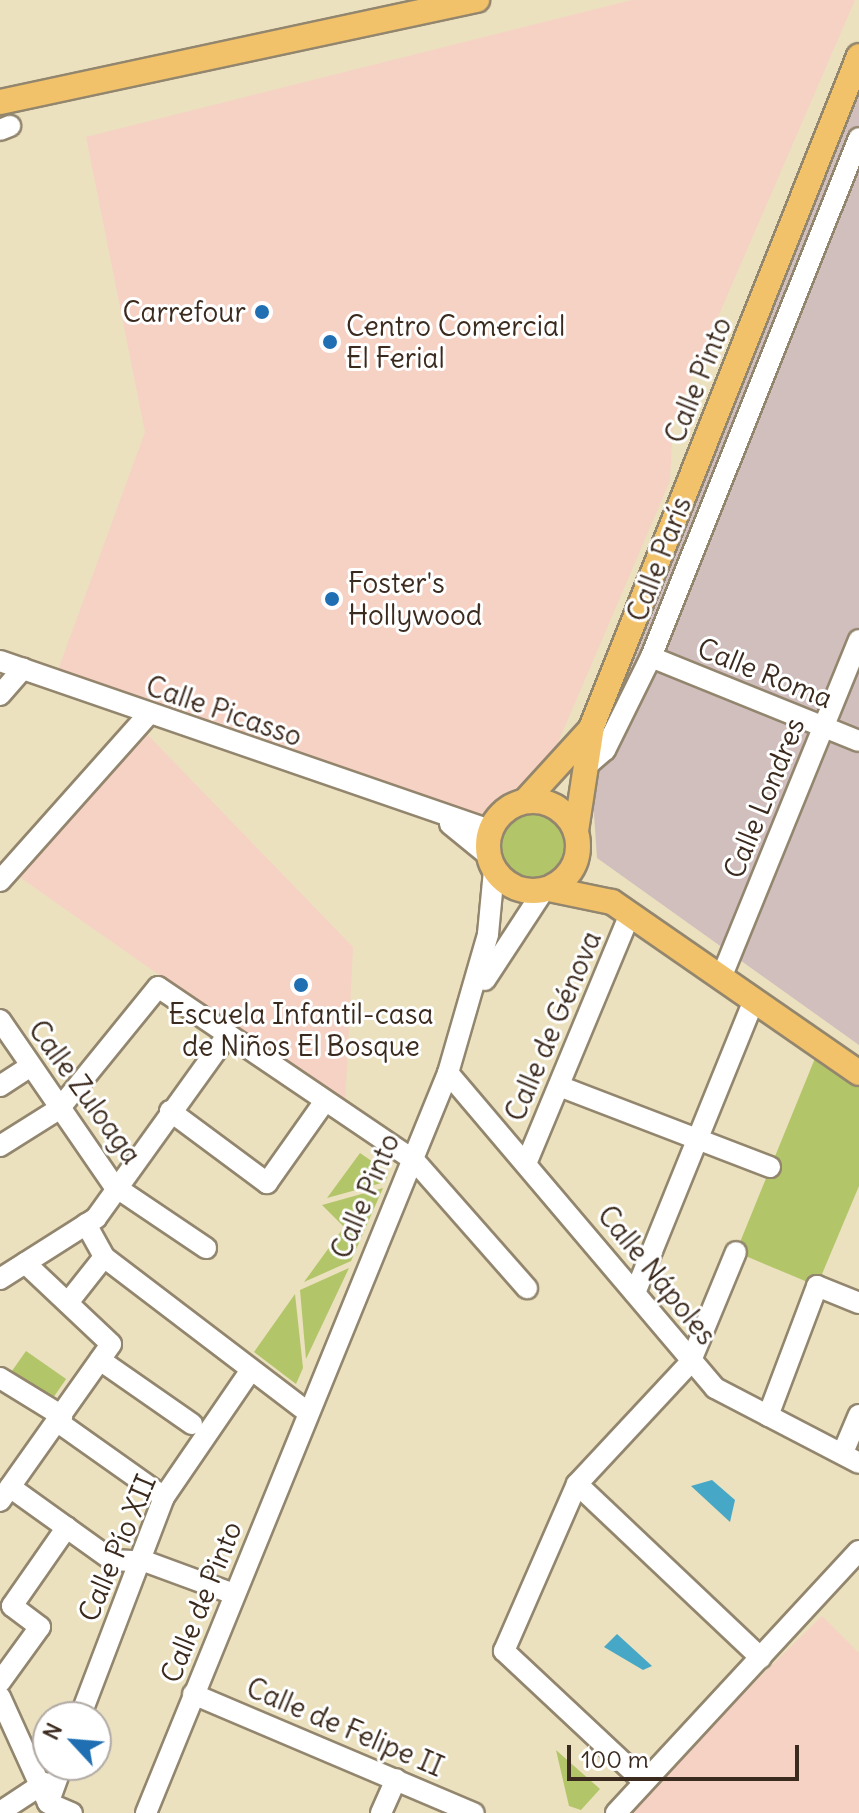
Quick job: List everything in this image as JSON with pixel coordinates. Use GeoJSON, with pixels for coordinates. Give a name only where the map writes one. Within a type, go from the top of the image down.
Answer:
{"type":"FeatureCollection","features":[{"type":"Feature","properties":{"kind":"main road"},"geometry":{"type":"LineString","coordinates":[[0,102],[477,0]]}},
{"type":"Feature","properties":{"kind":"main road","name":"Calle Pinto"},"geometry":{"type":"LineString","coordinates":[[577,835],[592,726],[859,56]]}},
{"type":"Feature","properties":{"kind":"main road","name":"Calle Pinto"},"geometry":{"type":"LineString","coordinates":[[525,801],[592,726]]}},
{"type":"Feature","properties":{"kind":"main road"},"geometry":{"type":"LineString","coordinates":[[621,908],[546,890],[516,888],[491,852],[525,801],[554,805],[577,835],[591,876],[621,908],[859,1073]]}},
{"type":"Feature","properties":{"kind":"main road"},"geometry":{"type":"LineString","coordinates":[[546,890],[574,866],[577,835]]}},
{"type":"Feature","properties":{"kind":"street","name":"Calle París"},"geometry":{"type":"LineString","coordinates":[[584,768],[605,750],[651,657],[859,138]]}},
{"type":"Feature","properties":{"kind":"street","name":"Calle Londres"},"geometry":{"type":"LineString","coordinates":[[721,978],[859,640]]}},
{"type":"Feature","properties":{"kind":"street","name":"Calle Roma"},"geometry":{"type":"LineString","coordinates":[[651,657],[859,741]]}},
{"type":"Feature","properties":{"kind":"street","name":"Calle Picasso"},"geometry":{"type":"LineString","coordinates":[[0,661],[430,812],[491,852]]}},
{"type":"Feature","properties":{"kind":"street"},"geometry":{"type":"LineString","coordinates":[[0,695],[23,669]]}},
{"type":"Feature","properties":{"kind":"street"},"geometry":{"type":"LineString","coordinates":[[0,881],[149,714]]}},
{"type":"Feature","properties":{"kind":"street","name":"Calle Pinto"},"geometry":{"type":"LineString","coordinates":[[306,1411],[414,1160],[473,1000],[491,852]]}},
{"type":"Feature","properties":{"kind":"street","name":"Calle Pinto"},"geometry":{"type":"LineString","coordinates":[[473,1000],[546,890]]}},
{"type":"Feature","properties":{"kind":"street","name":"Calle de Génova"},"geometry":{"type":"LineString","coordinates":[[528,1159],[559,1086],[621,908]]}},
{"type":"Feature","properties":{"kind":"street"},"geometry":{"type":"LineString","coordinates":[[0,1146],[59,1109],[158,987],[323,1104],[414,1160],[527,1288]]}},
{"type":"Feature","properties":{"kind":"street"},"geometry":{"type":"LineString","coordinates":[[635,1293],[695,1138],[754,1000]]}},
{"type":"Feature","properties":{"kind":"street","name":"Calle Zuloaga"},"geometry":{"type":"LineString","coordinates":[[0,1020],[114,1186],[206,1248]]}},
{"type":"Feature","properties":{"kind":"street"},"geometry":{"type":"LineString","coordinates":[[0,1279],[86,1224],[226,1037]]}},
{"type":"Feature","properties":{"kind":"street"},"geometry":{"type":"LineString","coordinates":[[0,1086],[31,1066]]}},
{"type":"Feature","properties":{"kind":"street","name":"Calle Nápoles"},"geometry":{"type":"LineString","coordinates":[[448,1073],[528,1159],[690,1363],[743,1408],[768,1416],[851,1457]]}},
{"type":"Feature","properties":{"kind":"street"},"geometry":{"type":"LineString","coordinates":[[559,1086],[770,1167]]}},
{"type":"Feature","properties":{"kind":"street"},"geometry":{"type":"LineString","coordinates":[[170,1111],[267,1183],[323,1104]]}},
{"type":"Feature","properties":{"kind":"street"},"geometry":{"type":"LineString","coordinates":[[86,1224],[104,1257],[306,1411]]}},
{"type":"Feature","properties":{"kind":"street"},"geometry":{"type":"LineString","coordinates":[[644,1782],[504,1651],[577,1484],[690,1363],[736,1252]]}},
{"type":"Feature","properties":{"kind":"street"},"geometry":{"type":"LineString","coordinates":[[70,1300],[104,1257]]}},
{"type":"Feature","properties":{"kind":"street"},"geometry":{"type":"LineString","coordinates":[[25,1263],[70,1300],[111,1344],[5,1494],[67,1527],[112,1560],[137,1562],[234,1594]]}},
{"type":"Feature","properties":{"kind":"street"},"geometry":{"type":"LineString","coordinates":[[768,1416],[817,1286],[859,1303]]}},
{"type":"Feature","properties":{"kind":"street"},"geometry":{"type":"LineString","coordinates":[[100,1360],[192,1424]]}},
{"type":"Feature","properties":{"kind":"street","name":"Calle Pío XII"},"geometry":{"type":"LineString","coordinates":[[86,1701],[164,1497],[251,1370]]}},
{"type":"Feature","properties":{"kind":"street"},"geometry":{"type":"LineString","coordinates":[[0,1378],[164,1497]]}},
{"type":"Feature","properties":{"kind":"street","name":"Calle de Pinto"},"geometry":{"type":"LineString","coordinates":[[146,1813],[306,1411]]}},
{"type":"Feature","properties":{"kind":"street"},"geometry":{"type":"LineString","coordinates":[[851,1457],[859,1415]]}},
{"type":"Feature","properties":{"kind":"street"},"geometry":{"type":"LineString","coordinates":[[577,1484],[761,1658]]}},
{"type":"Feature","properties":{"kind":"street"},"geometry":{"type":"LineString","coordinates":[[0,1682],[40,1627],[12,1606],[67,1527]]}},
{"type":"Feature","properties":{"kind":"street"},"geometry":{"type":"LineString","coordinates":[[616,1813],[859,1551]]}},
{"type":"Feature","properties":{"kind":"street","name":"Calle de Felipe II"},"geometry":{"type":"LineString","coordinates":[[193,1694],[473,1813]]}},
{"type":"Feature","properties":{"kind":"street"},"geometry":{"type":"LineString","coordinates":[[0,1697],[12,1734],[46,1800],[72,1813]]}},
{"type":"Feature","properties":{"kind":"street"},"geometry":{"type":"LineString","coordinates":[[12,1734],[32,1746]]}},
{"type":"Feature","properties":{"kind":"street"},"geometry":{"type":"LineString","coordinates":[[381,1813],[396,1779]]}},
{"type":"Feature","properties":{"kind":"street"},"geometry":{"type":"LineString","coordinates":[[46,1800],[55,1781]]}},
{"type":"Feature","properties":{"kind":"street"},"geometry":{"type":"LineString","coordinates":[[0,1812],[46,1800]]}},
{"type":"Feature","properties":{"kind":"shaded area"},"geometry":{"type":"Polygon","coordinates":[[[632,0],[855,0],[673,421],[670,481],[551,759],[522,790],[480,815],[58,670],[145,432],[86,137],[632,0]]]}},
{"type":"Feature","properties":{"kind":"shaded area"},"geometry":{"type":"Polygon","coordinates":[[[859,87],[859,1045],[597,858],[591,770],[859,87]]]}},
{"type":"Feature","properties":{"kind":"shaded area"},"geometry":{"type":"Polygon","coordinates":[[[145,732],[353,947],[345,1105],[15,874],[145,732]]]}},
{"type":"Feature","properties":{"kind":"shaded area"},"geometry":{"type":"Polygon","coordinates":[[[822,1616],[859,1653],[859,1813],[622,1813],[822,1616]]]}},
{"type":"Feature","properties":{"kind":"green space"},"geometry":{"type":"Polygon","coordinates":[[[539,814],[560,829],[566,848],[564,861],[556,872],[539,882],[525,882],[508,872],[500,861],[498,841],[508,824],[519,816],[539,814]]]}},
{"type":"Feature","properties":{"kind":"green space"},"geometry":{"type":"Polygon","coordinates":[[[820,1046],[859,1073],[859,1186],[817,1286],[736,1252],[820,1046]]]}},
{"type":"Feature","properties":{"kind":"green space"},"geometry":{"type":"Polygon","coordinates":[[[360,1153],[389,1173],[385,1182],[327,1198],[360,1153]]]}},
{"type":"Feature","properties":{"kind":"green space"},"geometry":{"type":"Polygon","coordinates":[[[383,1188],[351,1261],[304,1282],[344,1227],[322,1205],[383,1188]]]}},
{"type":"Feature","properties":{"kind":"green space"},"geometry":{"type":"Polygon","coordinates":[[[349,1268],[306,1359],[300,1290],[349,1268]]]}},
{"type":"Feature","properties":{"kind":"green space"},"geometry":{"type":"Polygon","coordinates":[[[295,1294],[303,1368],[296,1384],[254,1352],[295,1294]]]}},
{"type":"Feature","properties":{"kind":"green space"},"geometry":{"type":"Polygon","coordinates":[[[26,1351],[66,1379],[51,1400],[11,1372],[26,1351]]]}},
{"type":"Feature","properties":{"kind":"green space"},"geometry":{"type":"Polygon","coordinates":[[[556,1750],[600,1789],[581,1810],[569,1806],[556,1750]]]}},
{"type":"Feature","properties":{"kind":"water"},"geometry":{"type":"Polygon","coordinates":[[[712,1480],[735,1500],[730,1522],[691,1486],[712,1480]]]}},
{"type":"Feature","properties":{"kind":"water"},"geometry":{"type":"Polygon","coordinates":[[[617,1634],[652,1666],[643,1670],[604,1647],[617,1634]]]}},
{"type":"Feature","properties":{"kind":"place","name":"Carrefour"},"geometry":{"type":"Point","coordinates":[262,312]}},
{"type":"Feature","properties":{"kind":"place","name":"Centro Comercial El Ferial"},"geometry":{"type":"Point","coordinates":[330,342]}},
{"type":"Feature","properties":{"kind":"place","name":"Foster's Hollywood"},"geometry":{"type":"Point","coordinates":[332,599]}},
{"type":"Feature","properties":{"kind":"place","name":"Escuela Infantil-casa de Niños El Bosque"},"geometry":{"type":"Point","coordinates":[301,985]}}]}
